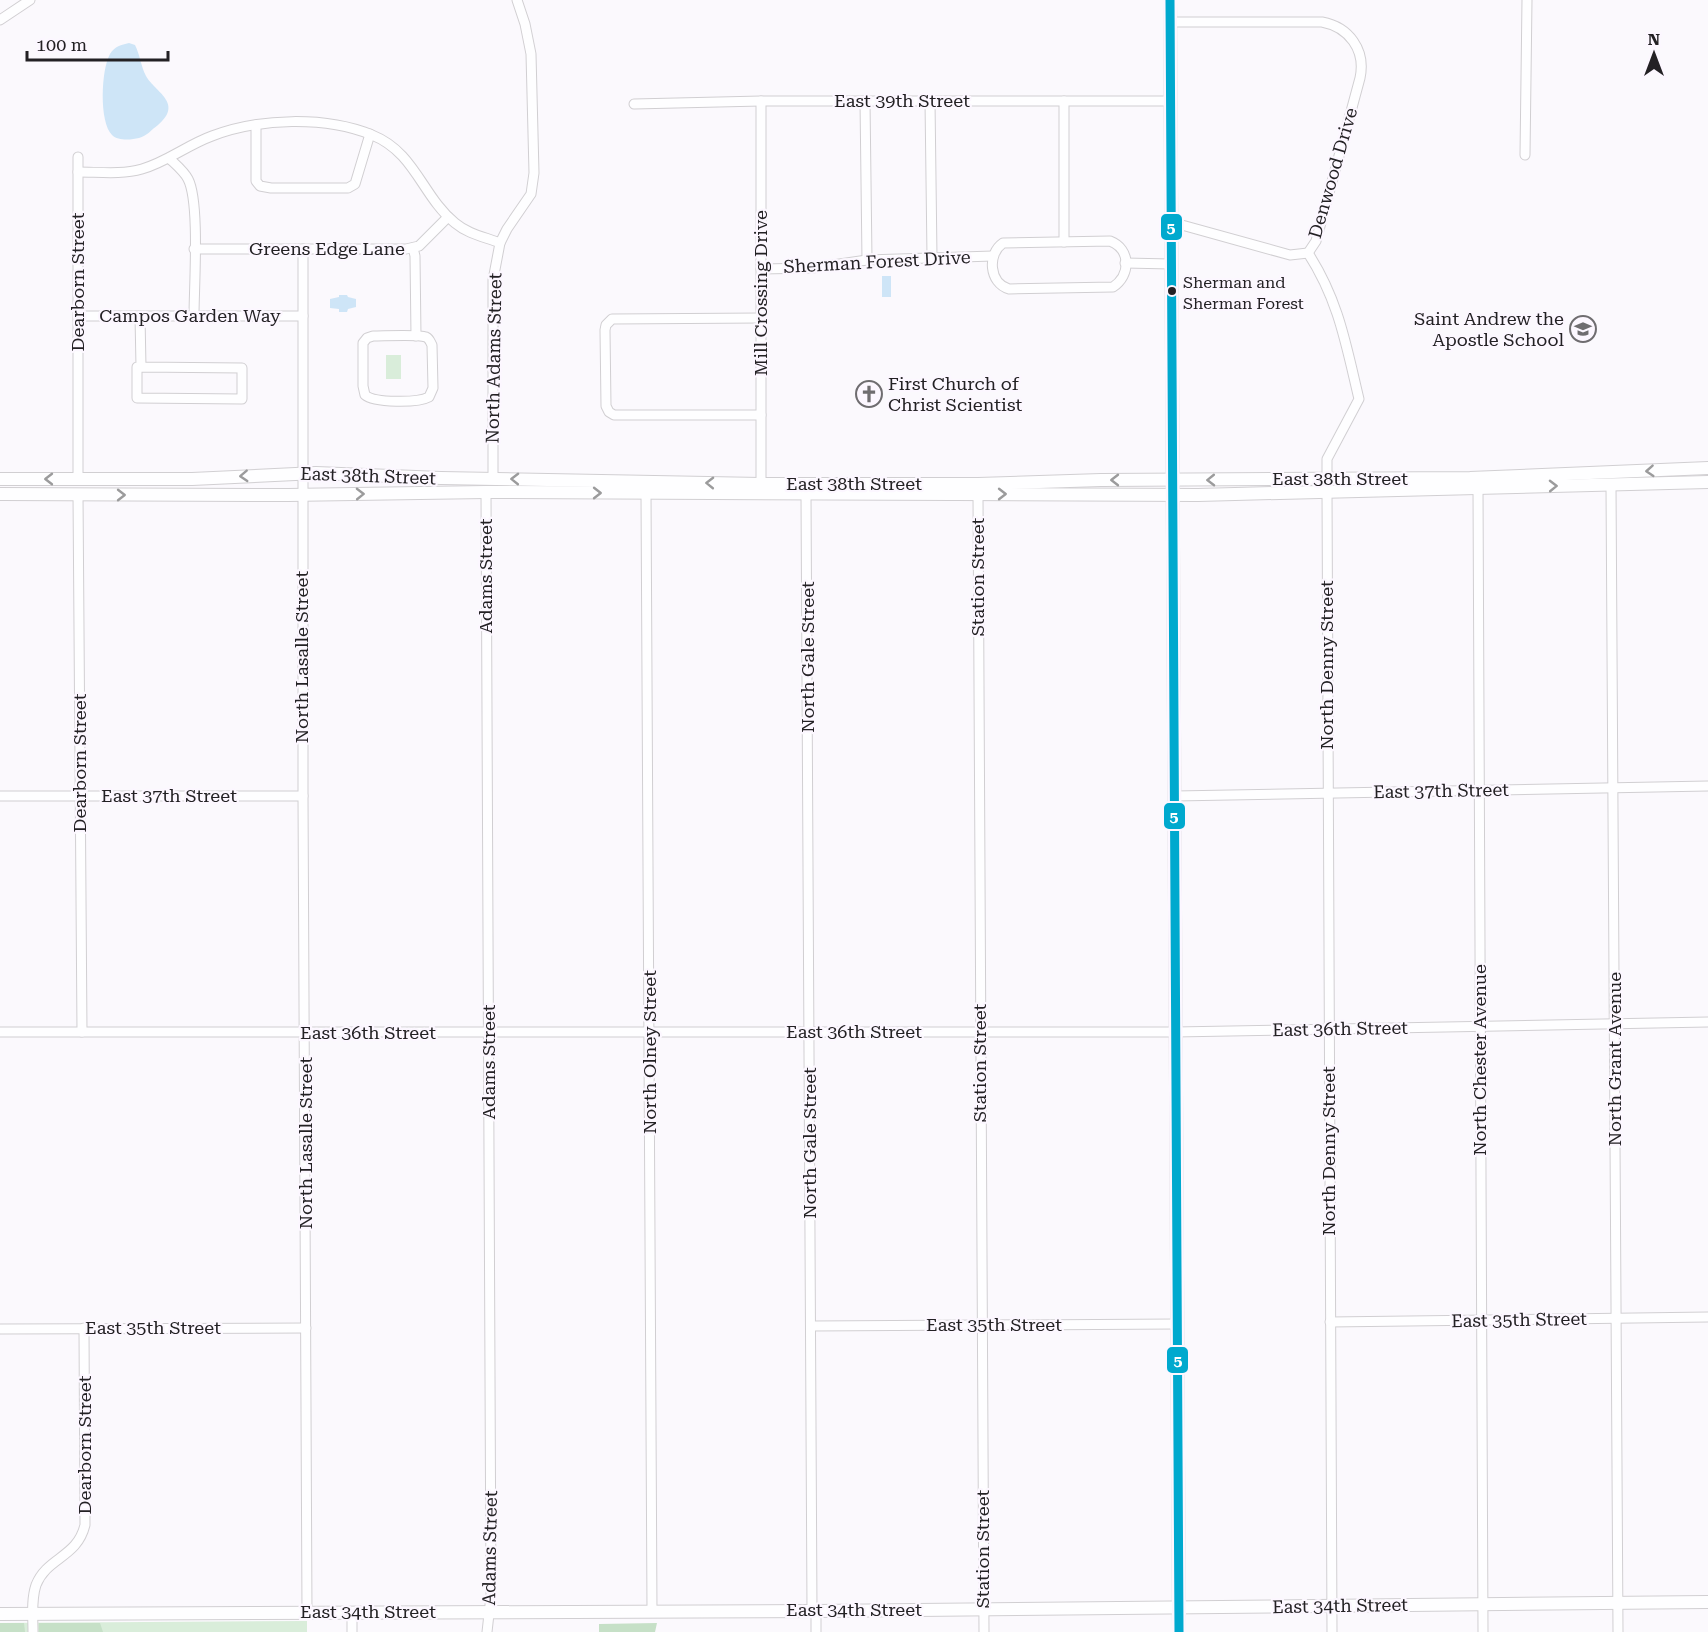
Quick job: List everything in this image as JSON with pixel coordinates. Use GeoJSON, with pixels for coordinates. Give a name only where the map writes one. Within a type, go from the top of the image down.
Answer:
{"type":"FeatureCollection","features":[{"type":"Feature","properties":{"kind":"main road"},"geometry":{"type":"LineString","coordinates":[[1170,0],[1179,1632]]}},
{"type":"Feature","properties":{"kind":"main road","name":"East 38th Street"},"geometry":{"type":"LineString","coordinates":[[0,494],[486,492],[1174,495],[1327,485],[1708,468]]}},
{"type":"Feature","properties":{"kind":"main road","name":"East 38th Street"},"geometry":{"type":"LineString","coordinates":[[0,479],[192,479],[302,473],[761,484],[978,484],[1117,480],[1478,488],[1708,482]]}},
{"type":"Feature","properties":{"kind":"main road","name":"East 34th Street"},"geometry":{"type":"LineString","coordinates":[[0,1614],[814,1611],[1708,1602]]}},
{"type":"Feature","properties":{"kind":"street"},"geometry":{"type":"LineString","coordinates":[[0,20],[30,0]]}},
{"type":"Feature","properties":{"kind":"street","name":"North Adams Street"},"geometry":{"type":"LineString","coordinates":[[493,478],[493,280],[500,243],[507,228],[531,194],[534,173],[530,46],[517,0]]}},
{"type":"Feature","properties":{"kind":"street"},"geometry":{"type":"LineString","coordinates":[[1524,155],[1527,0]]}},
{"type":"Feature","properties":{"kind":"street","name":"Denwood Drive"},"geometry":{"type":"LineString","coordinates":[[1170,22],[1322,22],[1343,30],[1358,47],[1362,64],[1360,78],[1316,241],[1308,253],[1327,285],[1339,314],[1359,399],[1327,459],[1327,485]]}},
{"type":"Feature","properties":{"kind":"street","name":"East 39th Street"},"geometry":{"type":"LineString","coordinates":[[634,104],[761,101],[1170,101]]}},
{"type":"Feature","properties":{"kind":"street","name":"Mill Crossing Drive"},"geometry":{"type":"LineString","coordinates":[[761,101],[761,484]]}},
{"type":"Feature","properties":{"kind":"street"},"geometry":{"type":"LineString","coordinates":[[865,101],[867,260]]}},
{"type":"Feature","properties":{"kind":"street"},"geometry":{"type":"LineString","coordinates":[[930,101],[932,257]]}},
{"type":"Feature","properties":{"kind":"street"},"geometry":{"type":"LineString","coordinates":[[1064,101],[1064,242]]}},
{"type":"Feature","properties":{"kind":"street"},"geometry":{"type":"LineString","coordinates":[[78,172],[133,171],[169,158],[211,136],[274,122],[299,121],[354,129],[392,145],[406,158],[439,207],[461,228],[500,243]]}},
{"type":"Feature","properties":{"kind":"street"},"geometry":{"type":"LineString","coordinates":[[256,125],[256,181],[260,186],[271,188],[348,188],[355,184],[370,134]]}},
{"type":"Feature","properties":{"kind":"street","name":"Dearborn Street"},"geometry":{"type":"LineString","coordinates":[[78,157],[78,480]]}},
{"type":"Feature","properties":{"kind":"street"},"geometry":{"type":"LineString","coordinates":[[169,158],[188,177],[194,204],[194,316]]}},
{"type":"Feature","properties":{"kind":"street","name":"Greens Edge Lane"},"geometry":{"type":"LineString","coordinates":[[194,249],[412,248],[424,242],[448,217]]}},
{"type":"Feature","properties":{"kind":"street"},"geometry":{"type":"LineString","coordinates":[[1171,222],[1290,255],[1308,253]]}},
{"type":"Feature","properties":{"kind":"street","name":"Sherman Forest Drive"},"geometry":{"type":"LineString","coordinates":[[1110,241],[1122,248],[1125,256],[1124,278],[1113,287],[1009,289],[1000,285],[996,280],[993,256],[1003,243],[1064,242],[1110,241]]}},
{"type":"Feature","properties":{"kind":"street"},"geometry":{"type":"LineString","coordinates":[[412,248],[415,256],[417,336]]}},
{"type":"Feature","properties":{"kind":"street","name":"North Lasalle Street"},"geometry":{"type":"LineString","coordinates":[[303,249],[303,796],[308,1613]]}},
{"type":"Feature","properties":{"kind":"street","name":"Sherman Forest Drive"},"geometry":{"type":"LineString","coordinates":[[761,269],[812,268],[867,260],[993,256]]}},
{"type":"Feature","properties":{"kind":"street"},"geometry":{"type":"LineString","coordinates":[[1125,263],[1171,264]]}},
{"type":"Feature","properties":{"kind":"street","name":"Campos Garden Way"},"geometry":{"type":"LineString","coordinates":[[78,316],[303,316]]}},
{"type":"Feature","properties":{"kind":"street"},"geometry":{"type":"LineString","coordinates":[[140,316],[141,367]]}},
{"type":"Feature","properties":{"kind":"street"},"geometry":{"type":"LineString","coordinates":[[761,318],[616,318],[609,321],[605,330],[606,406],[614,415],[761,415]]}},
{"type":"Feature","properties":{"kind":"street"},"geometry":{"type":"LineString","coordinates":[[373,336],[417,336],[426,337],[432,345],[433,388],[429,397],[419,401],[369,399],[365,395],[363,386],[362,349],[365,340],[373,336]]}},
{"type":"Feature","properties":{"kind":"street"},"geometry":{"type":"LineString","coordinates":[[137,367],[141,367],[242,368],[242,399],[137,398],[137,367]]}},
{"type":"Feature","properties":{"kind":"street","name":"North Denny Street"},"geometry":{"type":"LineString","coordinates":[[1327,485],[1332,1632]]}},
{"type":"Feature","properties":{"kind":"street","name":"North Grant Avenue"},"geometry":{"type":"LineString","coordinates":[[1611,485],[1618,1632]]}},
{"type":"Feature","properties":{"kind":"street","name":"North Chester Avenue"},"geometry":{"type":"LineString","coordinates":[[1478,488],[1483,1632]]}},
{"type":"Feature","properties":{"kind":"street","name":"Adams Street"},"geometry":{"type":"LineString","coordinates":[[486,492],[491,1572],[487,1632]]}},
{"type":"Feature","properties":{"kind":"street","name":"North Olney Street"},"geometry":{"type":"LineString","coordinates":[[646,493],[652,1611]]}},
{"type":"Feature","properties":{"kind":"street","name":"Dearborn Street"},"geometry":{"type":"LineString","coordinates":[[78,494],[82,1032]]}},
{"type":"Feature","properties":{"kind":"street","name":"North Gale Street"},"geometry":{"type":"LineString","coordinates":[[806,495],[811,1326],[816,1632]]}},
{"type":"Feature","properties":{"kind":"street","name":"Station Street"},"geometry":{"type":"LineString","coordinates":[[978,495],[984,1632]]}},
{"type":"Feature","properties":{"kind":"street","name":"East 37th Street"},"geometry":{"type":"LineString","coordinates":[[1175,796],[1708,786]]}},
{"type":"Feature","properties":{"kind":"street","name":"East 37th Street"},"geometry":{"type":"LineString","coordinates":[[0,796],[303,796]]}},
{"type":"Feature","properties":{"kind":"street","name":"East 36th Street"},"geometry":{"type":"LineString","coordinates":[[0,1032],[1175,1032],[1708,1022]]}},
{"type":"Feature","properties":{"kind":"street","name":"East 35th Street"},"geometry":{"type":"LineString","coordinates":[[1330,1322],[1708,1317]]}},
{"type":"Feature","properties":{"kind":"street","name":"East 35th Street"},"geometry":{"type":"LineString","coordinates":[[811,1326],[1177,1324]]}},
{"type":"Feature","properties":{"kind":"street","name":"Dearborn Street"},"geometry":{"type":"LineString","coordinates":[[33,1632],[34,1594],[40,1578],[48,1567],[76,1546],[86,1525],[84,1328]]}},
{"type":"Feature","properties":{"kind":"street","name":"East 35th Street"},"geometry":{"type":"LineString","coordinates":[[0,1329],[306,1328]]}},
{"type":"Feature","properties":{"kind":"street"},"geometry":{"type":"LineString","coordinates":[[352,1613],[352,1632]]}},
{"type":"Feature","properties":{"kind":"green space"},"geometry":{"type":"Polygon","coordinates":[[[386,355],[401,355],[401,379],[386,379],[386,355]]]}},
{"type":"Feature","properties":{"kind":"green space"},"geometry":{"type":"Polygon","coordinates":[[[307,1621],[307,1632],[0,1632],[0,1623],[307,1621]]]}},
{"type":"Feature","properties":{"kind":"green space"},"geometry":{"type":"Polygon","coordinates":[[[0,1623],[24,1623],[25,1632],[0,1632],[0,1623]]]}},
{"type":"Feature","properties":{"kind":"green space"},"geometry":{"type":"Polygon","coordinates":[[[39,1623],[100,1623],[103,1632],[39,1632],[39,1623]]]}},
{"type":"Feature","properties":{"kind":"green space"},"geometry":{"type":"Polygon","coordinates":[[[657,1623],[655,1632],[599,1632],[599,1624],[657,1623]]]}},
{"type":"Feature","properties":{"kind":"water"},"geometry":{"type":"Polygon","coordinates":[[[129,43],[135,45],[146,76],[165,98],[168,110],[158,125],[147,134],[125,140],[112,135],[108,128],[103,108],[103,83],[110,54],[121,45],[129,43]]]}},
{"type":"Feature","properties":{"kind":"water"},"geometry":{"type":"Polygon","coordinates":[[[882,276],[891,276],[891,297],[882,297],[882,276]]]}},
{"type":"Feature","properties":{"kind":"water"},"geometry":{"type":"Polygon","coordinates":[[[339,295],[347,295],[356,299],[356,307],[348,309],[347,312],[339,312],[339,309],[330,308],[330,299],[339,297],[339,295]]]}},
{"type":"Feature","properties":{"kind":"transit line","name":"5"},"geometry":{"type":"LineString","coordinates":[[1170,0],[1179,1632]]}},
{"type":"Feature","properties":{"kind":"place","name":"Sherman and Sherman Forest"},"geometry":{"type":"Point","coordinates":[1172,291]}},
{"type":"Feature","properties":{"kind":"place","name":"Saint Andrew the Apostle School"},"geometry":{"type":"Point","coordinates":[1583,329]}},
{"type":"Feature","properties":{"kind":"place","name":"First Church of Christ Scientist"},"geometry":{"type":"Point","coordinates":[869,394]}}]}
